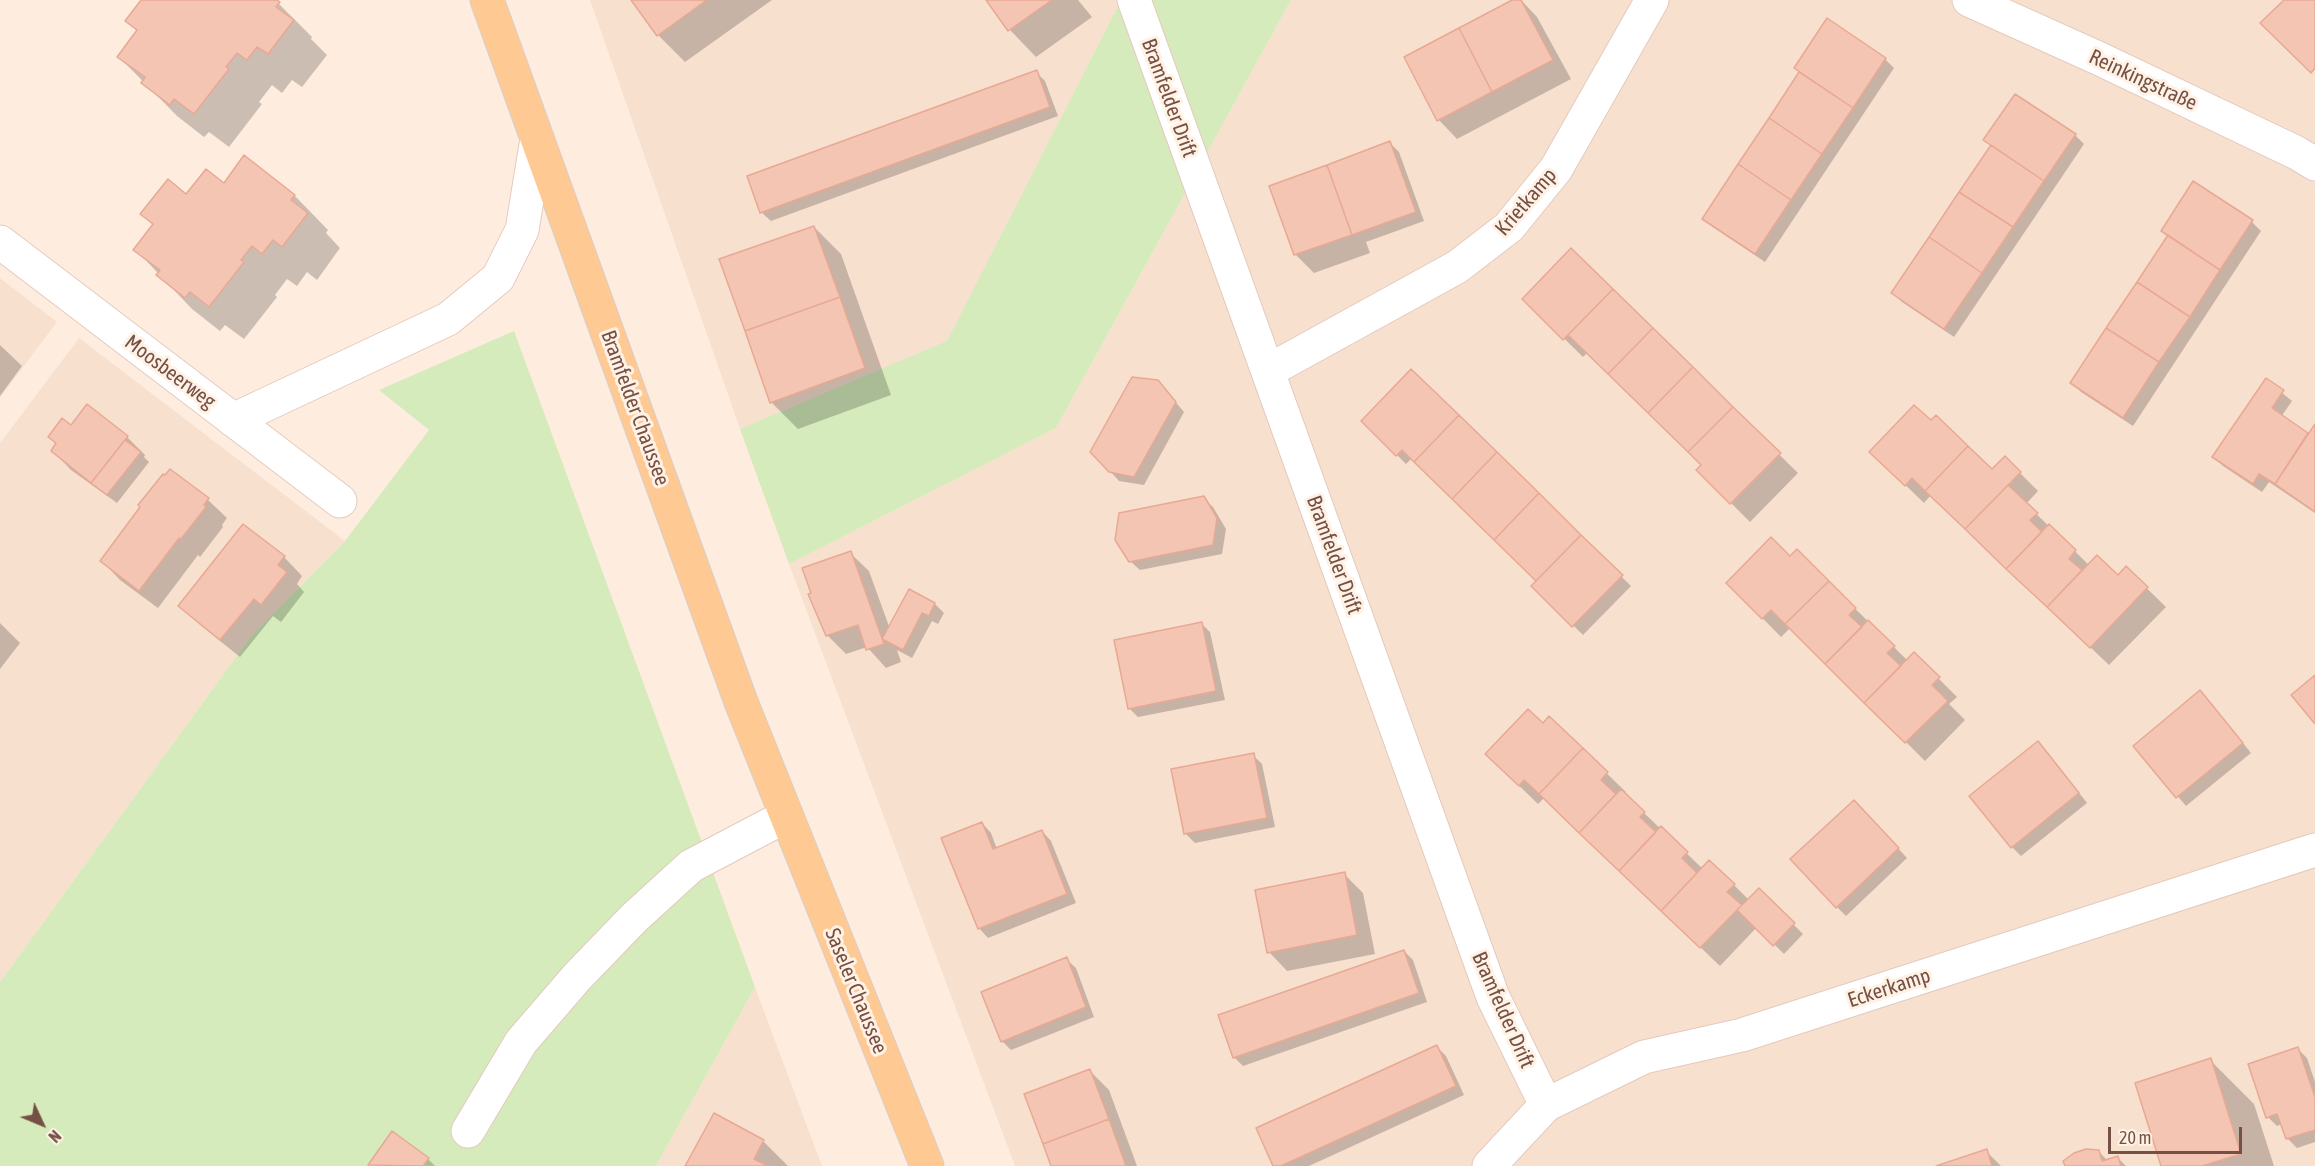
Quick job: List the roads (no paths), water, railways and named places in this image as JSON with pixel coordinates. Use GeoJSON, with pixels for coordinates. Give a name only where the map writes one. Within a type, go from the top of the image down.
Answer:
{"type":"FeatureCollection","features":[{"type":"Feature","properties":{"kind":"main road","name":"Bramfelder Chaussee"},"geometry":{"type":"LineString","coordinates":[[487,0],[741,702],[786,816]]}},
{"type":"Feature","properties":{"kind":"main road","name":"Saseler Chaussee"},"geometry":{"type":"LineString","coordinates":[[786,816],[927,1166]]}},
{"type":"Feature","properties":{"kind":"street","name":"Bramfelder Drift"},"geometry":{"type":"LineString","coordinates":[[1134,0],[1493,997],[1546,1105]]}},
{"type":"Feature","properties":{"kind":"street","name":"Krietkamp"},"geometry":{"type":"LineString","coordinates":[[1268,371],[1457,267],[1509,227],[1556,169],[1652,0]]}},
{"type":"Feature","properties":{"kind":"street","name":"Reinkingstraße"},"geometry":{"type":"LineString","coordinates":[[1969,0],[2130,73],[2297,153],[2315,164]]}},
{"type":"Feature","properties":{"kind":"street"},"geometry":{"type":"LineString","coordinates":[[233,420],[448,319],[498,278],[522,230],[537,139]]}},
{"type":"Feature","properties":{"kind":"street","name":"Moosbeerweg"},"geometry":{"type":"LineString","coordinates":[[0,242],[340,501]]}},
{"type":"Feature","properties":{"kind":"street"},"geometry":{"type":"LineString","coordinates":[[468,1131],[520,1042],[577,977],[634,918],[691,866],[786,816]]}},
{"type":"Feature","properties":{"kind":"street","name":"Eckerkamp"},"geometry":{"type":"LineString","coordinates":[[1489,1166],[1546,1105],[1644,1057],[1742,1035],[2315,850]]}}]}
